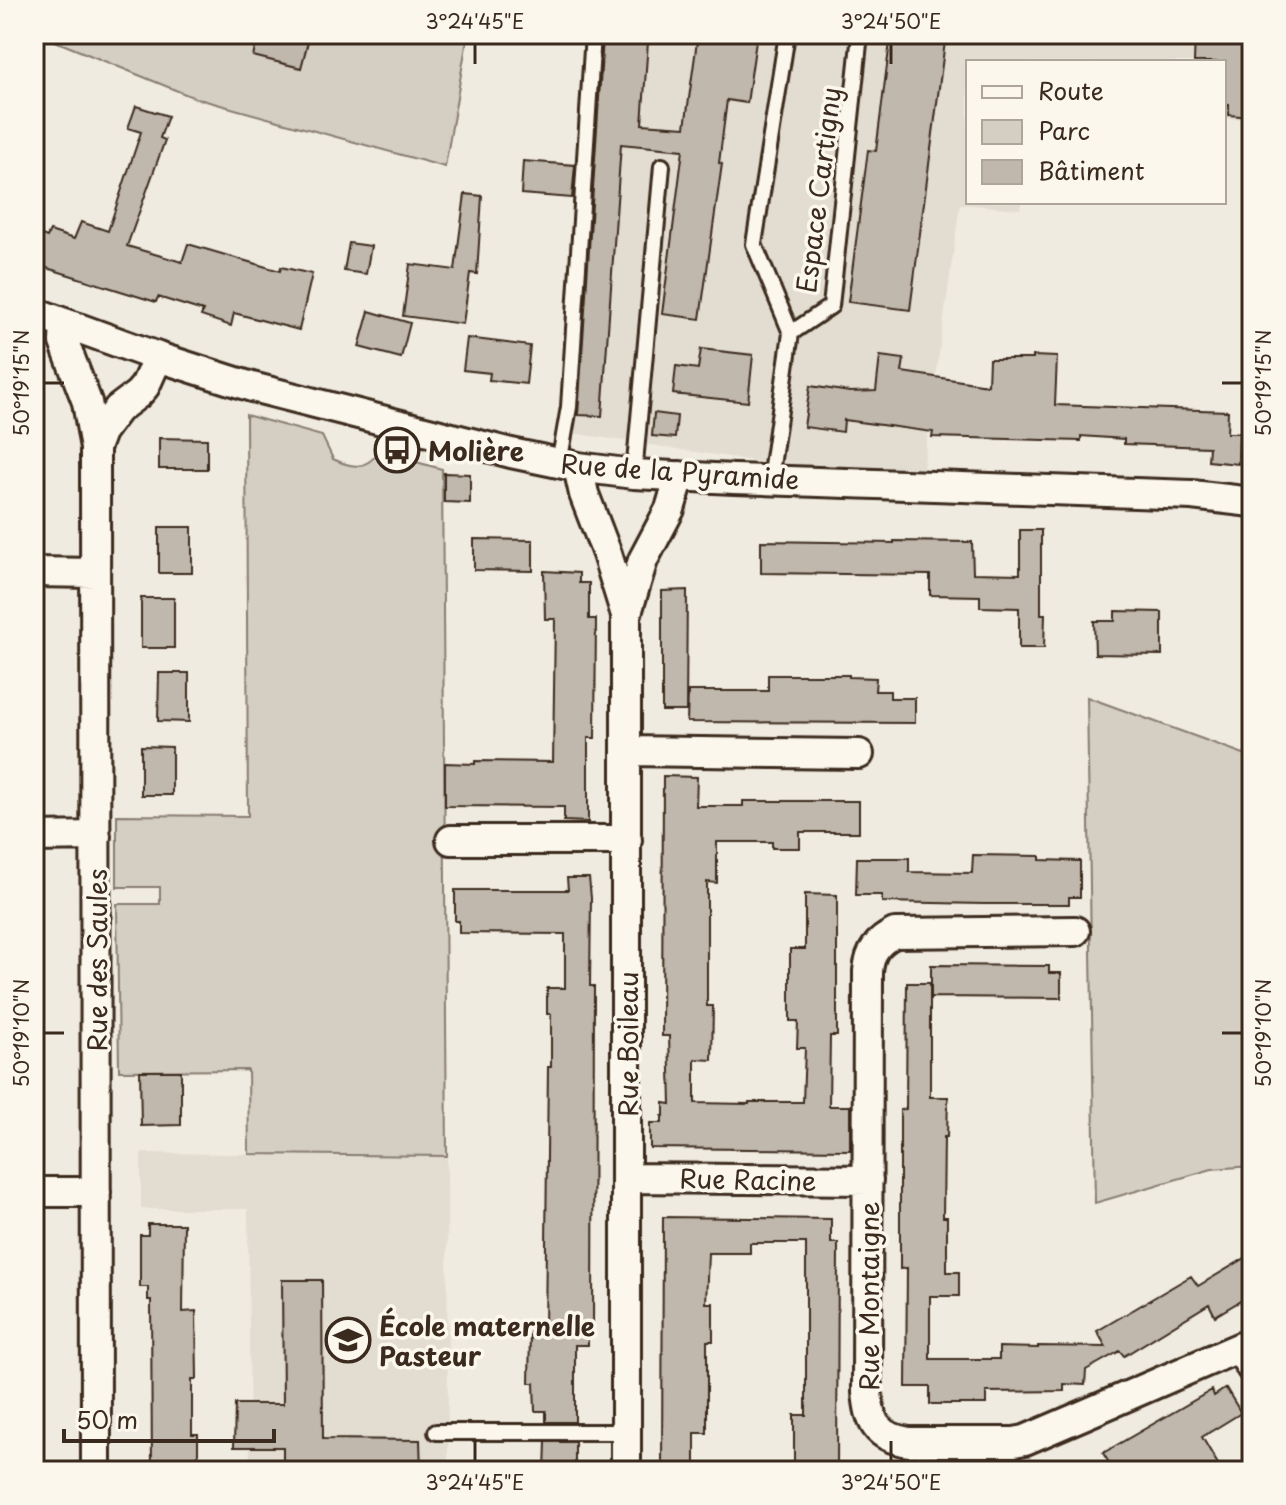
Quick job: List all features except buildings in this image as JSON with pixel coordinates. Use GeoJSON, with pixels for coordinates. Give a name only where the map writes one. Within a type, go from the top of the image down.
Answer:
{"type":"FeatureCollection","features":[{"type":"Feature","properties":{"kind":"street","name":"Rue de la Pyramide"},"geometry":{"type":"LineString","coordinates":[[34,312],[252,387],[568,466],[634,474],[1192,495],[1252,502]]}},
{"type":"Feature","properties":{"kind":"street","name":"Rue des Saules"},"geometry":{"type":"LineString","coordinates":[[65,323],[64,342],[87,402],[95,448],[96,1471]]}},
{"type":"Feature","properties":{"kind":"street","name":"Rue des Saules"},"geometry":{"type":"LineString","coordinates":[[95,448],[101,432],[118,409],[145,386],[158,357]]}},
{"type":"Feature","properties":{"kind":"street","name":"Rue Boileau"},"geometry":{"type":"LineString","coordinates":[[568,466],[584,494],[626,616],[626,1471]]}},
{"type":"Feature","properties":{"kind":"street","name":"Rue Boileau"},"geometry":{"type":"LineString","coordinates":[[626,616],[643,560],[670,509],[680,476]]}},
{"type":"Feature","properties":{"kind":"street"},"geometry":{"type":"LineString","coordinates":[[34,572],[95,573]]}},
{"type":"Feature","properties":{"kind":"street"},"geometry":{"type":"LineString","coordinates":[[627,751],[859,754]]}},
{"type":"Feature","properties":{"kind":"street"},"geometry":{"type":"LineString","coordinates":[[34,837],[96,836]]}},
{"type":"Feature","properties":{"kind":"street"},"geometry":{"type":"LineString","coordinates":[[451,840],[627,840]]}},
{"type":"Feature","properties":{"kind":"street","name":"Rue Montaigne"},"geometry":{"type":"LineString","coordinates":[[1075,931],[895,933],[877,944],[869,960],[867,1392],[870,1413],[879,1431],[897,1440],[1014,1442],[1248,1353]]}},
{"type":"Feature","properties":{"kind":"street","name":"Rue Racine"},"geometry":{"type":"LineString","coordinates":[[627,1178],[868,1180]]}},
{"type":"Feature","properties":{"kind":"street"},"geometry":{"type":"LineString","coordinates":[[34,1192],[96,1192]]}},
{"type":"Feature","properties":{"kind":"lane"},"geometry":{"type":"LineString","coordinates":[[568,466],[569,407],[593,34]]}},
{"type":"Feature","properties":{"kind":"lane","name":"Espace Cartigny"},"geometry":{"type":"LineString","coordinates":[[787,34],[754,244],[791,333],[831,306],[860,34]]}},
{"type":"Feature","properties":{"kind":"lane"},"geometry":{"type":"LineString","coordinates":[[634,474],[662,166]]}},
{"type":"Feature","properties":{"kind":"lane"},"geometry":{"type":"LineString","coordinates":[[770,480],[791,333]]}},
{"type":"Feature","properties":{"kind":"lane"},"geometry":{"type":"LineString","coordinates":[[436,1432],[627,1432]]}},
{"type":"Feature","properties":{"kind":"shaded area"},"geometry":{"type":"Polygon","coordinates":[[[586,34],[1252,34],[1252,120],[1226,118],[1226,60],[966,60],[966,204],[1021,204],[1020,209],[960,204],[923,469],[781,465],[559,431],[586,34]]]}},
{"type":"Feature","properties":{"kind":"shaded area","name":"École maternelle Pasteur"},"geometry":{"type":"Polygon","coordinates":[[[141,1153],[447,1156],[448,1471],[250,1471],[248,1209],[141,1209],[141,1153]]]}},
{"type":"Feature","properties":{"kind":"green space"},"geometry":{"type":"Polygon","coordinates":[[[38,34],[468,34],[445,167],[195,98],[38,34]]]}},
{"type":"Feature","properties":{"kind":"green space"},"geometry":{"type":"Polygon","coordinates":[[[246,415],[322,436],[333,459],[346,464],[358,466],[369,462],[379,452],[442,469],[447,1156],[249,1154],[248,1070],[119,1071],[117,904],[160,904],[160,887],[117,887],[117,815],[248,816],[246,415]]]}},
{"type":"Feature","properties":{"kind":"green space"},"geometry":{"type":"Polygon","coordinates":[[[1087,697],[1252,757],[1252,1166],[1212,1169],[1095,1203],[1087,697]]]}},
{"type":"Feature","properties":{"kind":"place","name":"Molière"},"geometry":{"type":"Point","coordinates":[397,450]}},
{"type":"Feature","properties":{"kind":"place","name":"École maternelle Pasteur"},"geometry":{"type":"Point","coordinates":[348,1340]}}]}
